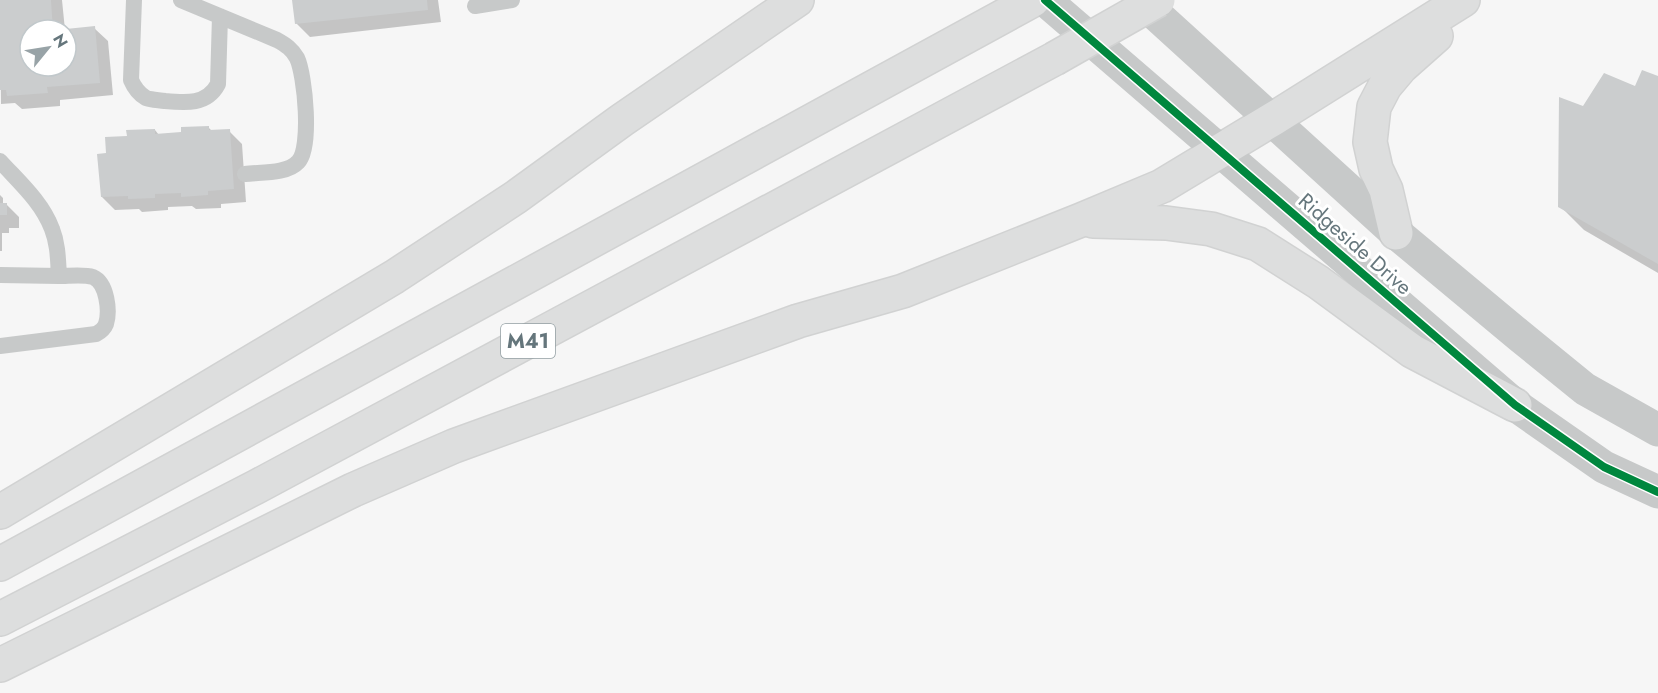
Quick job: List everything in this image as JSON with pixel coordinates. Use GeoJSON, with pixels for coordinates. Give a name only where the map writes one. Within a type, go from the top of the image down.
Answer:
{"type":"FeatureCollection","features":[{"type":"Feature","properties":{"kind":"highway"},"geometry":{"type":"LineString","coordinates":[[0,512],[394,277],[516,197],[622,120],[797,0]]}},
{"type":"Feature","properties":{"kind":"highway","name":"M41"},"geometry":{"type":"LineString","coordinates":[[0,564],[1033,0]]}},
{"type":"Feature","properties":{"kind":"highway","name":"M41"},"geometry":{"type":"LineString","coordinates":[[0,619],[266,481],[1054,59],[1158,0]]}},
{"type":"Feature","properties":{"kind":"highway"},"geometry":{"type":"LineString","coordinates":[[0,665],[353,490],[454,446],[798,321],[903,291],[1162,186],[1463,0]]}},
{"type":"Feature","properties":{"kind":"highway"},"geometry":{"type":"LineString","coordinates":[[1396,233],[1386,190],[1376,169],[1371,142],[1374,107],[1385,86],[1401,67],[1475,0]]}},
{"type":"Feature","properties":{"kind":"highway"},"geometry":{"type":"LineString","coordinates":[[1081,220],[1166,223],[1211,229],[1258,244],[1318,282],[1412,351],[1515,405]]}},
{"type":"Feature","properties":{"kind":"street","name":"Ridgeside Drive"},"geometry":{"type":"LineString","coordinates":[[1045,0],[1515,405],[1604,466],[1658,492]]}},
{"type":"Feature","properties":{"kind":"street","name":"Ridgeside Drive"},"geometry":{"type":"LineString","coordinates":[[1140,0],[1396,233],[1585,389],[1658,430]]}},
{"type":"Feature","properties":{"kind":"lane"},"geometry":{"type":"LineString","coordinates":[[134,0],[131,80],[135,88],[147,99],[186,104],[208,97],[214,92],[218,84],[220,16]]}},
{"type":"Feature","properties":{"kind":"lane"},"geometry":{"type":"LineString","coordinates":[[181,0],[289,47],[297,59],[303,77],[306,143],[303,155],[298,162],[287,169],[245,174]]}},
{"type":"Feature","properties":{"kind":"lane"},"geometry":{"type":"LineString","coordinates":[[475,6],[512,0]]}},
{"type":"Feature","properties":{"kind":"lane"},"geometry":{"type":"LineString","coordinates":[[0,161],[37,202],[52,228],[57,248],[59,276]]}},
{"type":"Feature","properties":{"kind":"lane"},"geometry":{"type":"LineString","coordinates":[[0,275],[92,277],[99,282],[106,298],[106,324],[102,331],[96,334],[0,346]]}},
{"type":"Feature","properties":{"kind":"building"},"geometry":{"type":"Polygon","coordinates":[[[0,0],[51,0],[52,18],[18,18],[18,78],[78,78],[78,28],[95,26],[100,83],[47,87],[48,93],[7,96],[6,90],[0,90],[0,0]]]}},
{"type":"Feature","properties":{"kind":"building"},"geometry":{"type":"Polygon","coordinates":[[[292,0],[427,0],[428,10],[295,24],[292,0]]]}},
{"type":"Feature","properties":{"kind":"building"},"geometry":{"type":"Polygon","coordinates":[[[1642,70],[1658,76],[1658,264],[1558,207],[1559,97],[1583,106],[1604,73],[1635,86],[1642,70]]]}},
{"type":"Feature","properties":{"kind":"building"},"geometry":{"type":"Polygon","coordinates":[[[209,126],[209,130],[230,129],[234,189],[208,191],[208,195],[181,197],[181,193],[155,194],[155,198],[101,197],[97,154],[106,153],[105,137],[127,136],[126,130],[155,129],[155,134],[181,132],[181,127],[209,126]]]}},
{"type":"Feature","properties":{"kind":"building"},"geometry":{"type":"Polygon","coordinates":[[[0,203],[7,203],[7,215],[0,215],[0,203]]]}},
{"type":"Feature","properties":{"kind":"cycle path"},"geometry":{"type":"LineString","coordinates":[[1045,0],[1515,405],[1604,467],[1658,492]]}}]}
